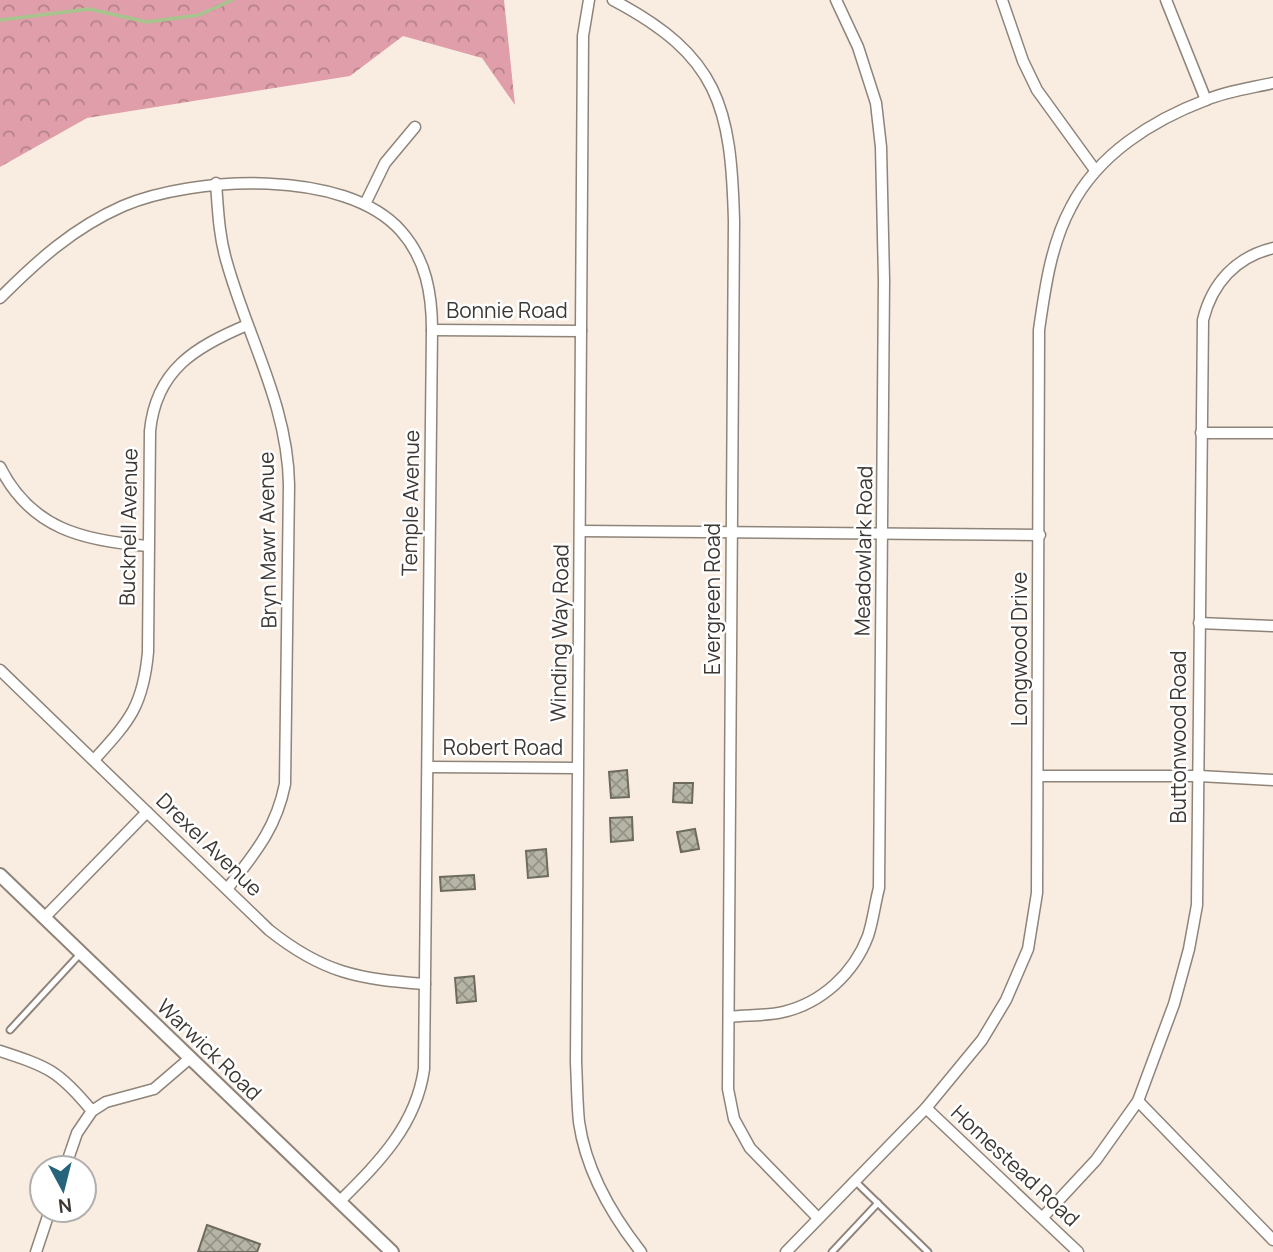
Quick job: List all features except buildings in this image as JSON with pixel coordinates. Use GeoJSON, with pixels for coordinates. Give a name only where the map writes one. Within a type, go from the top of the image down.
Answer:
{"type":"FeatureCollection","features":[{"type":"Feature","properties":{"kind":"street","name":"Winding Way Road"},"geometry":{"type":"LineString","coordinates":[[589,0],[583,36],[576,1062],[582,1138],[600,1190],[628,1236],[642,1252]]}},
{"type":"Feature","properties":{"kind":"street","name":"Evergreen Road"},"geometry":{"type":"LineString","coordinates":[[613,0],[668,34],[696,60],[712,87],[725,123],[733,166],[728,1088],[734,1119],[750,1148],[818,1217]]}},
{"type":"Feature","properties":{"kind":"street","name":"Meadowlark Road"},"geometry":{"type":"LineString","coordinates":[[729,1017],[782,1012],[813,1001],[838,983],[859,956],[869,933],[878,888],[884,533],[881,147],[876,103],[858,47],[836,0]]}},
{"type":"Feature","properties":{"kind":"street"},"geometry":{"type":"LineString","coordinates":[[1002,0],[1023,61],[1037,90],[1095,170]]}},
{"type":"Feature","properties":{"kind":"street"},"geometry":{"type":"LineString","coordinates":[[1166,0],[1206,100]]}},
{"type":"Feature","properties":{"kind":"street","name":"Longwood Drive"},"geometry":{"type":"LineString","coordinates":[[786,1252],[926,1108],[982,1040],[1006,1000],[1028,949],[1037,892],[1040,330],[1044,296],[1059,233],[1071,205],[1095,170],[1126,142],[1163,119],[1206,100],[1273,83]]}},
{"type":"Feature","properties":{"kind":"street"},"geometry":{"type":"LineString","coordinates":[[365,204],[385,163],[415,127]]}},
{"type":"Feature","properties":{"kind":"street","name":"Temple Avenue"},"geometry":{"type":"LineString","coordinates":[[0,298],[54,246],[88,223],[141,200],[182,188],[216,183],[294,187],[365,204],[395,225],[417,253],[424,268],[430,295],[432,330],[424,1069],[415,1104],[392,1146],[339,1202]]}},
{"type":"Feature","properties":{"kind":"street","name":"Bryn Mawr Avenue"},"geometry":{"type":"LineString","coordinates":[[216,183],[223,247],[247,325],[279,412],[289,463],[287,768],[282,799],[274,824],[226,889]]}},
{"type":"Feature","properties":{"kind":"street","name":"Buttonwood Road"},"geometry":{"type":"LineString","coordinates":[[1043,1217],[1096,1160],[1138,1101],[1174,1004],[1189,948],[1197,905],[1202,333],[1206,308],[1217,286],[1234,267],[1252,255],[1273,248]]}},
{"type":"Feature","properties":{"kind":"street","name":"Bucknell Avenue"},"geometry":{"type":"LineString","coordinates":[[94,760],[131,717],[145,682],[148,652],[151,417],[160,392],[177,366],[209,342],[247,325]]}},
{"type":"Feature","properties":{"kind":"street","name":"Bonnie Road"},"geometry":{"type":"LineString","coordinates":[[432,330],[581,331]]}},
{"type":"Feature","properties":{"kind":"street"},"geometry":{"type":"LineString","coordinates":[[1201,433],[1273,433]]}},
{"type":"Feature","properties":{"kind":"street"},"geometry":{"type":"LineString","coordinates":[[0,467],[28,506],[58,528],[102,541],[148,546]]}},
{"type":"Feature","properties":{"kind":"street"},"geometry":{"type":"LineString","coordinates":[[581,531],[1040,535]]}},
{"type":"Feature","properties":{"kind":"street"},"geometry":{"type":"LineString","coordinates":[[1199,623],[1273,626]]}},
{"type":"Feature","properties":{"kind":"street","name":"Drexel Avenue"},"geometry":{"type":"LineString","coordinates":[[0,670],[269,930],[309,958],[334,969],[360,976],[425,984]]}},
{"type":"Feature","properties":{"kind":"street","name":"Robert Road"},"geometry":{"type":"LineString","coordinates":[[428,766],[577,768]]}},
{"type":"Feature","properties":{"kind":"street"},"geometry":{"type":"LineString","coordinates":[[1039,776],[1273,779]]}},
{"type":"Feature","properties":{"kind":"street"},"geometry":{"type":"LineString","coordinates":[[44,918],[147,812]]}},
{"type":"Feature","properties":{"kind":"street","name":"Warwick Road"},"geometry":{"type":"LineString","coordinates":[[0,875],[392,1252]]}},
{"type":"Feature","properties":{"kind":"street"},"geometry":{"type":"LineString","coordinates":[[0,1051],[51,1070],[67,1082],[92,1111]]}},
{"type":"Feature","properties":{"kind":"street"},"geometry":{"type":"LineString","coordinates":[[70,1154],[77,1133],[92,1111],[106,1102],[153,1089],[189,1059]]}},
{"type":"Feature","properties":{"kind":"street"},"geometry":{"type":"LineString","coordinates":[[1138,1101],[1273,1240]]}},
{"type":"Feature","properties":{"kind":"street","name":"Homestead Road"},"geometry":{"type":"LineString","coordinates":[[926,1108],[1078,1252]]}},
{"type":"Feature","properties":{"kind":"street"},"geometry":{"type":"LineString","coordinates":[[36,1252],[45,1224]]}},
{"type":"Feature","properties":{"kind":"lane"},"geometry":{"type":"LineString","coordinates":[[10,1030],[81,953]]}},
{"type":"Feature","properties":{"kind":"lane"},"geometry":{"type":"LineString","coordinates":[[855,1181],[928,1252]]}},
{"type":"Feature","properties":{"kind":"lane"},"geometry":{"type":"LineString","coordinates":[[832,1252],[878,1203]]}},
{"type":"Feature","properties":{"kind":"green space"},"geometry":{"type":"Polygon","coordinates":[[[0,0],[504,0],[515,105],[482,58],[403,36],[350,76],[87,118],[0,167],[0,0]]]}},
{"type":"Feature","properties":{"kind":"waterway"},"geometry":{"type":"LineString","coordinates":[[0,20],[89,9],[147,22],[199,15],[232,0]]}}]}
